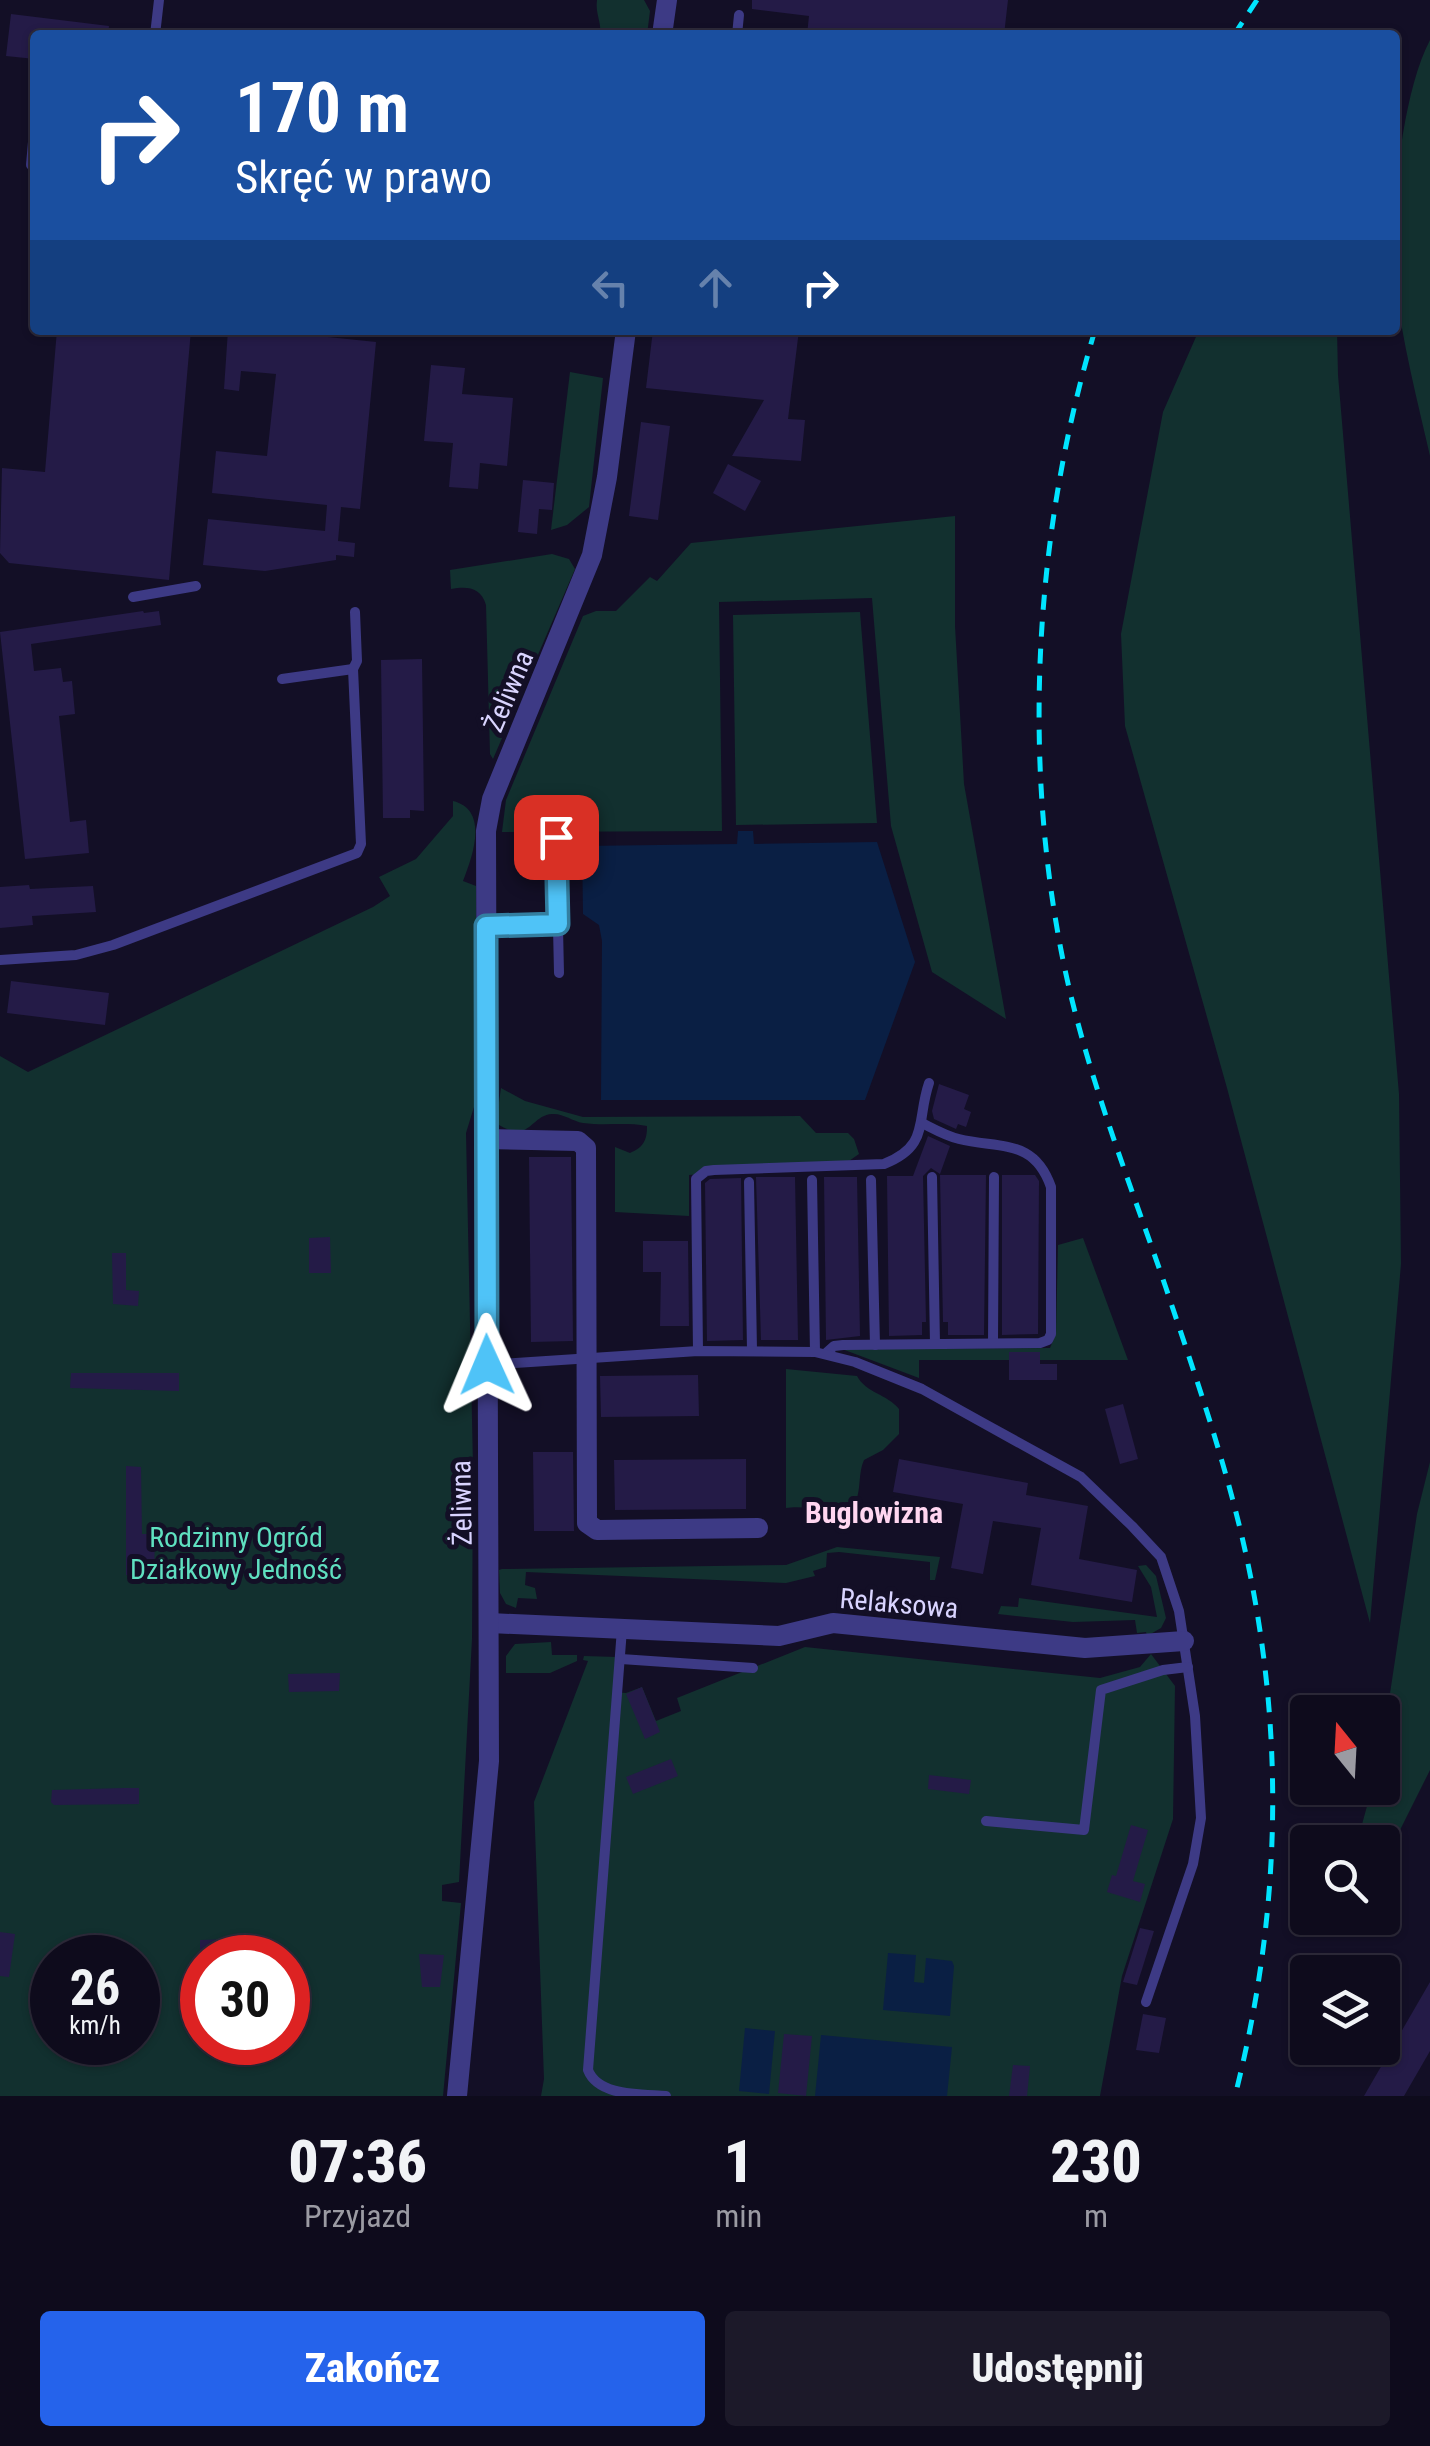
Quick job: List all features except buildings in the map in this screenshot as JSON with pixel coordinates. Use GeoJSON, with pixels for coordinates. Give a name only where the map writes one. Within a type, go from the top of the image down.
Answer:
{"type":"FeatureCollection","features":[{"type":"Feature","properties":{"kind":"street"},"geometry":{"type":"LineString","coordinates":[[663,30],[667,0]]}},
{"type":"Feature","properties":{"kind":"street","name":"Żeliwna"},"geometry":{"type":"LineString","coordinates":[[457,2096],[489,1761],[484,846],[492,798],[592,555],[625,335]]}},
{"type":"Feature","properties":{"kind":"street"},"geometry":{"type":"LineString","coordinates":[[486,1139],[578,1141],[586,1148],[587,1523],[597,1530],[758,1528]]}},
{"type":"Feature","properties":{"kind":"street","name":"Relaksowa"},"geometry":{"type":"LineString","coordinates":[[490,1623],[779,1636],[833,1623],[1085,1648],[1184,1641]]}},
{"type":"Feature","properties":{"kind":"lane"},"geometry":{"type":"LineString","coordinates":[[156,30],[159,0]]}},
{"type":"Feature","properties":{"kind":"lane"},"geometry":{"type":"LineString","coordinates":[[737,30],[739,15]]}},
{"type":"Feature","properties":{"kind":"lane"},"geometry":{"type":"LineString","coordinates":[[133,597],[196,586]]}},
{"type":"Feature","properties":{"kind":"lane"},"geometry":{"type":"LineString","coordinates":[[0,960],[76,955],[113,945],[357,853],[360,844],[354,612]]}},
{"type":"Feature","properties":{"kind":"lane"},"geometry":{"type":"LineString","coordinates":[[282,679],[353,670]]}},
{"type":"Feature","properties":{"kind":"lane"},"geometry":{"type":"LineString","coordinates":[[556,837],[558,973]]}},
{"type":"Feature","properties":{"kind":"lane"},"geometry":{"type":"LineString","coordinates":[[486,926],[558,924]]}},
{"type":"Feature","properties":{"kind":"lane"},"geometry":{"type":"LineString","coordinates":[[698,1351],[699,1174],[714,1170],[884,1164],[914,1145],[929,1083]]}},
{"type":"Feature","properties":{"kind":"lane"},"geometry":{"type":"LineString","coordinates":[[820,1353],[834,1346],[1040,1343],[1051,1334],[1052,1188],[1041,1166],[1014,1147],[953,1138],[922,1123]]}},
{"type":"Feature","properties":{"kind":"lane"},"geometry":{"type":"LineString","coordinates":[[932,1177],[935,1344]]}},
{"type":"Feature","properties":{"kind":"lane"},"geometry":{"type":"LineString","coordinates":[[992,1343],[994,1178]]}},
{"type":"Feature","properties":{"kind":"lane"},"geometry":{"type":"LineString","coordinates":[[812,1180],[820,1353]]}},
{"type":"Feature","properties":{"kind":"lane"},"geometry":{"type":"LineString","coordinates":[[871,1180],[875,1345]]}},
{"type":"Feature","properties":{"kind":"lane"},"geometry":{"type":"LineString","coordinates":[[749,1182],[752,1350]]}},
{"type":"Feature","properties":{"kind":"lane"},"geometry":{"type":"LineString","coordinates":[[487,1365],[698,1351],[820,1353],[855,1362],[922,1389],[1081,1477],[1161,1557],[1178,1611],[1195,1716],[1200,1818],[1193,1864],[1146,2002]]}},
{"type":"Feature","properties":{"kind":"lane"},"geometry":{"type":"LineString","coordinates":[[622,1629],[588,2070],[593,2082],[603,2090],[666,2096]]}},
{"type":"Feature","properties":{"kind":"lane"},"geometry":{"type":"LineString","coordinates":[[621,1658],[753,1668]]}},
{"type":"Feature","properties":{"kind":"lane"},"geometry":{"type":"LineString","coordinates":[[986,1821],[1084,1830],[1100,1692],[1107,1686],[1188,1667]]}},
{"type":"Feature","properties":{"kind":"green space"},"geometry":{"type":"Polygon","coordinates":[[[597,0],[644,0],[650,11],[648,30],[600,30],[597,0]]]}},
{"type":"Feature","properties":{"kind":"green space"},"geometry":{"type":"Polygon","coordinates":[[[1430,40],[1430,456],[1400,313],[1400,152],[1420,64],[1430,40]]]}},
{"type":"Feature","properties":{"kind":"green space"},"geometry":{"type":"Polygon","coordinates":[[[1197,335],[1337,335],[1399,1094],[1401,1264],[1370,1623],[1227,1088],[1125,726],[1121,634],[1163,412],[1197,335]]]}},
{"type":"Feature","properties":{"kind":"green space"},"geometry":{"type":"Polygon","coordinates":[[[570,372],[603,378],[589,507],[567,525],[551,530],[570,372]]]}},
{"type":"Feature","properties":{"kind":"green space"},"geometry":{"type":"Polygon","coordinates":[[[955,516],[955,626],[964,784],[1006,1019],[932,972],[891,826],[872,598],[719,602],[722,831],[502,832],[506,800],[583,616],[616,611],[650,577],[657,581],[691,543],[955,516]]]}},
{"type":"Feature","properties":{"kind":"green space"},"geometry":{"type":"Polygon","coordinates":[[[552,554],[569,559],[575,569],[493,759],[486,605],[481,594],[473,589],[451,589],[450,570],[552,554]]]}},
{"type":"Feature","properties":{"kind":"green space"},"geometry":{"type":"Polygon","coordinates":[[[860,612],[877,823],[736,825],[733,615],[860,612]]]}},
{"type":"Feature","properties":{"kind":"green space","name":"Rodzinny Ogród Działkowy Jedność"},"geometry":{"type":"Polygon","coordinates":[[[453,801],[464,806],[475,824],[475,836],[463,881],[476,886],[477,1097],[466,1133],[473,1467],[472,1639],[459,1882],[442,1885],[442,1901],[461,1903],[443,2096],[0,2096],[0,1056],[28,1072],[373,907],[390,896],[379,877],[416,859],[453,816],[453,801]]]}},
{"type":"Feature","properties":{"kind":"green space"},"geometry":{"type":"Polygon","coordinates":[[[501,1088],[525,1101],[583,1117],[800,1116],[816,1133],[848,1133],[859,1154],[846,1163],[689,1175],[689,1216],[615,1212],[615,1147],[630,1153],[639,1148],[647,1126],[583,1123],[552,1114],[523,1131],[507,1129],[496,1123],[501,1088]]]}},
{"type":"Feature","properties":{"kind":"green space"},"geometry":{"type":"Polygon","coordinates":[[[1083,1238],[1128,1360],[919,1360],[919,1378],[842,1349],[1050,1348],[1056,1333],[1058,1245],[1083,1238]]]}},
{"type":"Feature","properties":{"kind":"green space"},"geometry":{"type":"Polygon","coordinates":[[[786,1369],[857,1376],[899,1409],[899,1434],[883,1450],[864,1460],[858,1496],[851,1505],[834,1509],[786,1508],[786,1369]]]}},
{"type":"Feature","properties":{"kind":"green space"},"geometry":{"type":"Polygon","coordinates":[[[1430,1462],[1430,1770],[1400,1830],[1400,1825],[1362,1825],[1367,1805],[1400,1805],[1400,1695],[1390,1695],[1417,1514],[1430,1462]]]}},
{"type":"Feature","properties":{"kind":"green space"},"geometry":{"type":"Polygon","coordinates":[[[837,1547],[940,1557],[935,1580],[930,1580],[930,1562],[839,1552],[827,1553],[826,1567],[813,1571],[815,1576],[786,1583],[526,1572],[525,1585],[535,1588],[537,1599],[518,1598],[516,1608],[506,1604],[500,1593],[502,1569],[786,1565],[837,1547]]]}},
{"type":"Feature","properties":{"kind":"green space"},"geometry":{"type":"Polygon","coordinates":[[[1146,1565],[1156,1576],[1166,1618],[1161,1628],[1147,1636],[1146,1632],[1137,1633],[1135,1620],[1073,1622],[998,1614],[1001,1606],[1018,1607],[1019,1598],[1157,1617],[1151,1587],[1138,1566],[1146,1565]]]}},
{"type":"Feature","properties":{"kind":"green space"},"geometry":{"type":"Polygon","coordinates":[[[551,1642],[552,1655],[577,1655],[577,1661],[550,1673],[506,1673],[506,1656],[515,1644],[551,1642]]]}},
{"type":"Feature","properties":{"kind":"green space"},"geometry":{"type":"Polygon","coordinates":[[[805,1647],[1100,1678],[1140,1667],[1151,1654],[1175,1686],[1173,1819],[1122,1976],[1100,2096],[541,2096],[544,2079],[534,1802],[588,1661],[583,1660],[584,1656],[617,1657],[613,1692],[626,1693],[642,1687],[656,1721],[681,1711],[677,1698],[805,1647]]]}},
{"type":"Feature","properties":{"kind":"water"},"geometry":{"type":"Polygon","coordinates":[[[738,831],[753,831],[754,844],[877,842],[915,962],[865,1100],[601,1100],[602,941],[599,925],[583,914],[582,846],[737,844],[738,831]]]}},
{"type":"Feature","properties":{"kind":"water"},"geometry":{"type":"Polygon","coordinates":[[[888,1953],[916,1955],[914,1982],[924,1983],[926,1958],[952,1961],[950,2016],[883,2010],[888,1953]]]}},
{"type":"Feature","properties":{"kind":"water"},"geometry":{"type":"Polygon","coordinates":[[[745,2028],[775,2031],[769,2094],[739,2091],[745,2028]]]}},
{"type":"Feature","properties":{"kind":"water"},"geometry":{"type":"Polygon","coordinates":[[[821,2035],[952,2047],[947,2096],[815,2096],[821,2035]]]}},
{"type":"Feature","properties":{"kind":"railway"},"geometry":{"type":"LineString","coordinates":[[1237,30],[1257,0]]}},
{"type":"Feature","properties":{"kind":"railway"},"geometry":{"type":"LineString","coordinates":[[1094,335],[1059,481],[1048,559],[1041,638],[1042,795],[1061,950],[1081,1036],[1225,1471],[1263,1648],[1272,1841],[1260,1968],[1235,2096]]}},
{"type":"Feature","properties":{"kind":"district","name":"Buglowizna"},"geometry":{"type":"Point","coordinates":[874,1513]}},
{"type":"Feature","properties":{"kind":"route"},"geometry":{"type":"LineString","coordinates":[[487,1365],[486,926],[558,924],[556,837]]}}]}
